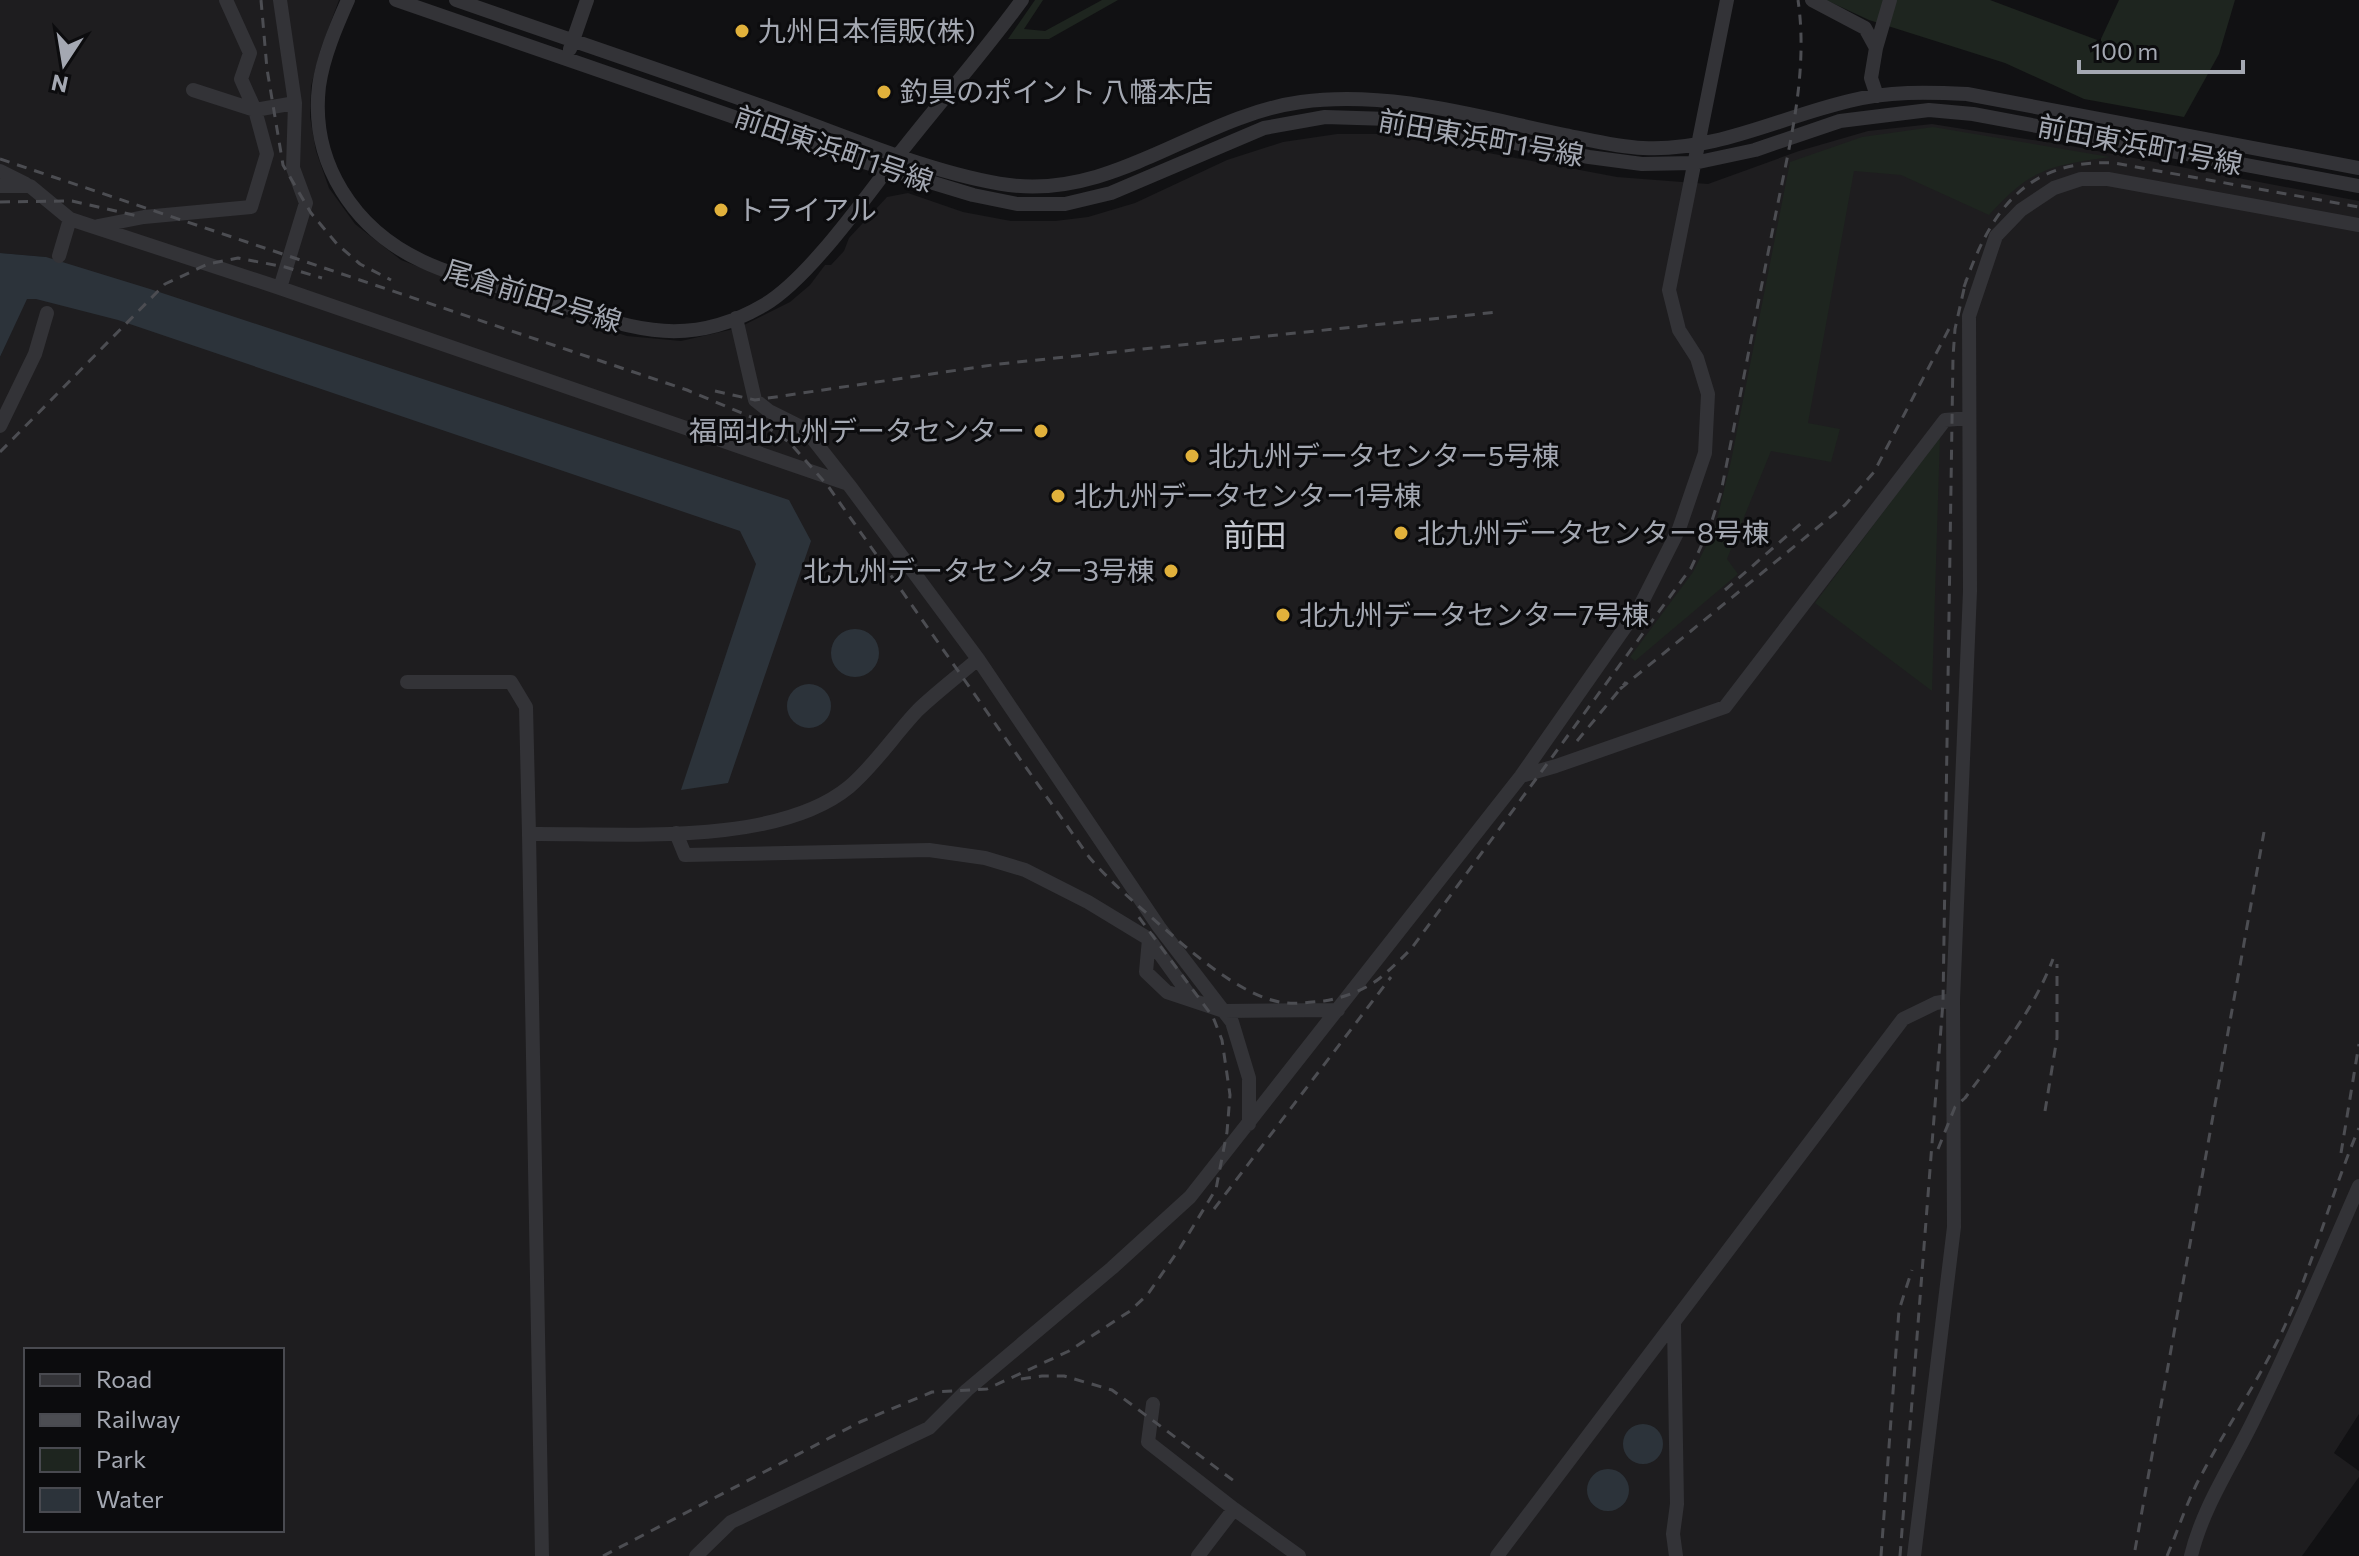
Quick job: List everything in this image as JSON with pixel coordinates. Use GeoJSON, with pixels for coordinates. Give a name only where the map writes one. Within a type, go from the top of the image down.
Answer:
{"type":"FeatureCollection","features":[{"type":"Feature","properties":{"kind":"street"},"geometry":{"type":"LineString","coordinates":[[95,227],[144,217],[251,207],[267,154],[255,110],[241,79],[250,53],[226,0]]}},
{"type":"Feature","properties":{"kind":"street"},"geometry":{"type":"LineString","coordinates":[[280,0],[295,103],[293,168],[306,203],[280,288]]}},
{"type":"Feature","properties":{"kind":"street","name":"尾倉前田2号線"},"geometry":{"type":"LineString","coordinates":[[348,0],[320,83],[317,112],[329,167],[343,196],[361,218],[388,242],[424,262],[645,330],[674,332],[704,330],[736,318],[765,305],[792,284],[866,198],[1022,0]]}},
{"type":"Feature","properties":{"kind":"street","name":"前田東浜町1号線"},"geometry":{"type":"LineString","coordinates":[[396,0],[887,169],[973,195],[1017,204],[1065,204],[1111,193],[1264,128],[1325,117],[1389,119],[1642,164],[1694,163],[1755,150],[1840,121],[1929,110],[1973,114],[2359,186]]}},
{"type":"Feature","properties":{"kind":"street","name":"前田東浜町1号線"},"geometry":{"type":"LineString","coordinates":[[456,0],[900,156],[1010,185],[1064,186],[1102,177],[1227,122],[1297,103],[1338,98],[1405,103],[1643,148],[1700,144],[1849,101],[1877,96],[1926,92],[1967,94],[2359,168]]}},
{"type":"Feature","properties":{"kind":"street"},"geometry":{"type":"LineString","coordinates":[[567,59],[587,0]]}},
{"type":"Feature","properties":{"kind":"street"},"geometry":{"type":"LineString","coordinates":[[696,1556],[731,1522],[929,1428],[967,1390],[1112,1268],[1190,1197],[1521,776],[1640,606],[1679,529],[1705,453],[1708,394],[1697,358],[1679,330],[1669,290],[1727,0]]}},
{"type":"Feature","properties":{"kind":"street"},"geometry":{"type":"LineString","coordinates":[[1812,0],[1865,28],[1876,48]]}},
{"type":"Feature","properties":{"kind":"street"},"geometry":{"type":"LineString","coordinates":[[1877,96],[1871,78],[1890,0]]}},
{"type":"Feature","properties":{"kind":"street"},"geometry":{"type":"LineString","coordinates":[[193,90],[255,110],[295,103]]}},
{"type":"Feature","properties":{"kind":"street"},"geometry":{"type":"LineString","coordinates":[[0,171],[30,186],[70,219],[280,288],[849,485]]}},
{"type":"Feature","properties":{"kind":"street"},"geometry":{"type":"LineString","coordinates":[[1914,1556],[1954,1227],[1953,1000],[1970,591],[1969,316],[1996,236],[2021,210],[2054,188],[2081,179],[2108,179],[2359,225]]}},
{"type":"Feature","properties":{"kind":"street"},"geometry":{"type":"LineString","coordinates":[[0,186],[30,186]]}},
{"type":"Feature","properties":{"kind":"street"},"geometry":{"type":"LineString","coordinates":[[59,256],[70,219]]}},
{"type":"Feature","properties":{"kind":"street"},"geometry":{"type":"LineString","coordinates":[[0,426],[35,354],[47,313]]}},
{"type":"Feature","properties":{"kind":"street"},"geometry":{"type":"LineString","coordinates":[[736,318],[755,400],[769,411],[805,429],[849,485],[978,659],[1151,917],[1232,1022],[1249,1078],[1249,1124]]}},
{"type":"Feature","properties":{"kind":"street"},"geometry":{"type":"LineString","coordinates":[[1521,776],[1725,707],[1945,420],[1969,418]]}},
{"type":"Feature","properties":{"kind":"street"},"geometry":{"type":"LineString","coordinates":[[529,834],[676,833],[778,821],[817,808],[849,786],[920,709],[978,659]]}},
{"type":"Feature","properties":{"kind":"street"},"geometry":{"type":"LineString","coordinates":[[407,682],[511,682],[526,707],[542,1556]]}},
{"type":"Feature","properties":{"kind":"street"},"geometry":{"type":"LineString","coordinates":[[676,833],[685,855],[929,850],[985,858],[1025,870],[1088,902],[1149,939],[1193,1000]]}},
{"type":"Feature","properties":{"kind":"street"},"geometry":{"type":"LineString","coordinates":[[1149,939],[1146,972],[1167,992],[1224,1011],[1338,1010]]}},
{"type":"Feature","properties":{"kind":"street"},"geometry":{"type":"LineString","coordinates":[[1497,1556],[1903,1019],[1936,1003],[1953,1000]]}},
{"type":"Feature","properties":{"kind":"street"},"geometry":{"type":"LineString","coordinates":[[2191,1556],[2196,1535],[2228,1465],[2255,1418],[2359,1186]]}},
{"type":"Feature","properties":{"kind":"street"},"geometry":{"type":"LineString","coordinates":[[1674,1324],[1677,1504],[1673,1534],[1676,1556]]}},
{"type":"Feature","properties":{"kind":"street"},"geometry":{"type":"LineString","coordinates":[[1153,1404],[1148,1442],[1299,1556]]}},
{"type":"Feature","properties":{"kind":"street"},"geometry":{"type":"LineString","coordinates":[[1198,1556],[1234,1509]]}},
{"type":"Feature","properties":{"kind":"shaded area"},"geometry":{"type":"Polygon","coordinates":[[[0,0],[339,0],[311,86],[310,117],[316,151],[329,188],[355,224],[401,260],[466,285],[627,336],[681,341],[738,328],[790,302],[810,285],[825,265],[831,265],[844,251],[849,238],[887,197],[908,193],[963,212],[1011,221],[1088,217],[1135,203],[1227,160],[1283,142],[1337,134],[1387,134],[1617,177],[1708,184],[1799,151],[1868,131],[1932,124],[2071,146],[2359,201],[2359,1414],[2334,1453],[2359,1471],[2359,1477],[2302,1556],[0,1556],[0,357],[45,257],[0,253],[0,0]]]}},
{"type":"Feature","properties":{"kind":"green space"},"geometry":{"type":"Polygon","coordinates":[[[1035,0],[1043,0],[1024,29],[1045,31],[1102,0],[1118,0],[1049,39],[1008,39],[1035,0]]]}},
{"type":"Feature","properties":{"kind":"green space"},"geometry":{"type":"Polygon","coordinates":[[[1826,0],[1990,0],[2100,41],[2119,0],[2235,0],[2219,54],[2184,117],[2084,99],[2005,63],[1869,20],[1826,0]]]}},
{"type":"Feature","properties":{"kind":"green space"},"geometry":{"type":"Polygon","coordinates":[[[1933,127],[2110,157],[2071,163],[2030,178],[1989,215],[1901,175],[1854,171],[1808,423],[1840,429],[1831,462],[1771,451],[1727,559],[1738,574],[1635,661],[1630,657],[1693,572],[1715,528],[1790,162],[1862,137],[1933,127]]]}},
{"type":"Feature","properties":{"kind":"green space"},"geometry":{"type":"Polygon","coordinates":[[[1940,436],[1932,691],[1815,603],[1940,436]]]}},
{"type":"Feature","properties":{"kind":"water"},"geometry":{"type":"Polygon","coordinates":[[[0,253],[46,257],[150,289],[789,500],[811,541],[728,783],[681,790],[756,564],[740,531],[118,320],[36,299],[27,299],[0,357],[0,253]]]}},
{"type":"Feature","properties":{"kind":"water"},"geometry":{"type":"Polygon","coordinates":[[[855,629],[872,636],[879,653],[872,670],[855,677],[838,670],[831,653],[838,636],[855,629]]]}},
{"type":"Feature","properties":{"kind":"water"},"geometry":{"type":"Polygon","coordinates":[[[809,684],[825,690],[831,706],[825,722],[809,728],[793,722],[787,706],[793,690],[809,684]]]}},
{"type":"Feature","properties":{"kind":"water"},"geometry":{"type":"Polygon","coordinates":[[[1643,1424],[1657,1430],[1663,1444],[1657,1458],[1643,1464],[1629,1458],[1623,1444],[1629,1430],[1643,1424]]]}},
{"type":"Feature","properties":{"kind":"water"},"geometry":{"type":"Polygon","coordinates":[[[1608,1469],[1623,1475],[1629,1490],[1623,1505],[1608,1511],[1593,1505],[1587,1490],[1593,1475],[1608,1469]]]}},
{"type":"Feature","properties":{"kind":"railway"},"geometry":{"type":"LineString","coordinates":[[261,0],[267,69],[283,165],[311,213],[337,244],[360,264],[391,280]]}},
{"type":"Feature","properties":{"kind":"railway"},"geometry":{"type":"LineString","coordinates":[[0,159],[687,390],[756,419],[790,443],[828,486],[1099,868],[1198,957],[1242,987],[1257,995],[1287,1003],[1324,1001],[1368,986],[1411,949],[1691,568],[1710,527],[1721,492],[1791,140],[1801,56],[1798,0]]}},
{"type":"Feature","properties":{"kind":"railway"},"geometry":{"type":"LineString","coordinates":[[1964,287],[1986,235],[2015,195],[2057,170],[2083,164],[2114,163],[2359,207]]}},
{"type":"Feature","properties":{"kind":"railway"},"geometry":{"type":"LineString","coordinates":[[0,202],[72,201],[138,216]]}},
{"type":"Feature","properties":{"kind":"railway"},"geometry":{"type":"LineString","coordinates":[[0,452],[165,284],[208,264],[238,258],[322,278]]}},
{"type":"Feature","properties":{"kind":"railway"},"geometry":{"type":"LineString","coordinates":[[1900,1556],[1943,1002],[1953,357],[1955,329],[1966,280]]}},
{"type":"Feature","properties":{"kind":"railway"},"geometry":{"type":"LineString","coordinates":[[715,391],[755,400],[999,364],[1498,312]]}},
{"type":"Feature","properties":{"kind":"railway"},"geometry":{"type":"LineString","coordinates":[[1620,689],[1845,505],[1874,472],[1951,325]]}},
{"type":"Feature","properties":{"kind":"railway"},"geometry":{"type":"LineString","coordinates":[[1725,590],[1805,520]]}},
{"type":"Feature","properties":{"kind":"railway"},"geometry":{"type":"LineString","coordinates":[[1577,741],[1626,682]]}},
{"type":"Feature","properties":{"kind":"railway"},"geometry":{"type":"LineString","coordinates":[[2135,1550],[2264,832]]}},
{"type":"Feature","properties":{"kind":"railway"},"geometry":{"type":"LineString","coordinates":[[603,1556],[860,1422],[932,1392],[987,1389],[1069,1351],[1130,1311],[1148,1294],[1216,1189],[1227,1132],[1230,1095],[1222,1040],[1213,1017],[1135,912]]}},
{"type":"Feature","properties":{"kind":"railway"},"geometry":{"type":"LineString","coordinates":[[1938,1149],[1955,1107],[2014,1032],[2053,959]]}},
{"type":"Feature","properties":{"kind":"railway"},"geometry":{"type":"LineString","coordinates":[[2045,1111],[2057,1038],[2057,964]]}},
{"type":"Feature","properties":{"kind":"railway"},"geometry":{"type":"LineString","coordinates":[[1214,1209],[1391,977]]}},
{"type":"Feature","properties":{"kind":"railway"},"geometry":{"type":"LineString","coordinates":[[2341,1153],[2359,1044]]}},
{"type":"Feature","properties":{"kind":"railway"},"geometry":{"type":"LineString","coordinates":[[2167,1556],[2198,1482],[2281,1334],[2359,1128]]}},
{"type":"Feature","properties":{"kind":"railway"},"geometry":{"type":"LineString","coordinates":[[1881,1556],[1899,1310],[1912,1270]]}},
{"type":"Feature","properties":{"kind":"railway"},"geometry":{"type":"LineString","coordinates":[[1021,1379],[1064,1376],[1112,1390],[1234,1481]]}},
{"type":"Feature","properties":{"kind":"place","name":"九州日本信販(株)"},"geometry":{"type":"Point","coordinates":[742,31]}},
{"type":"Feature","properties":{"kind":"place","name":"釣具のポイント 八幡本店"},"geometry":{"type":"Point","coordinates":[884,92]}},
{"type":"Feature","properties":{"kind":"place","name":"トライアル"},"geometry":{"type":"Point","coordinates":[721,210]}},
{"type":"Feature","properties":{"kind":"place","name":"福岡北九州データセンター"},"geometry":{"type":"Point","coordinates":[1041,431]}},
{"type":"Feature","properties":{"kind":"place","name":"北九州データセンター5号棟"},"geometry":{"type":"Point","coordinates":[1192,456]}},
{"type":"Feature","properties":{"kind":"place","name":"北九州データセンター1号棟"},"geometry":{"type":"Point","coordinates":[1058,496]}},
{"type":"Feature","properties":{"kind":"place","name":"北九州データセンター8号棟"},"geometry":{"type":"Point","coordinates":[1401,533]}},
{"type":"Feature","properties":{"kind":"place","name":"北九州データセンター3号棟"},"geometry":{"type":"Point","coordinates":[1171,571]}},
{"type":"Feature","properties":{"kind":"place","name":"北九州データセンター7号棟"},"geometry":{"type":"Point","coordinates":[1283,615]}},
{"type":"Feature","properties":{"kind":"district","name":"前田"},"geometry":{"type":"Point","coordinates":[1255,536]}}]}
